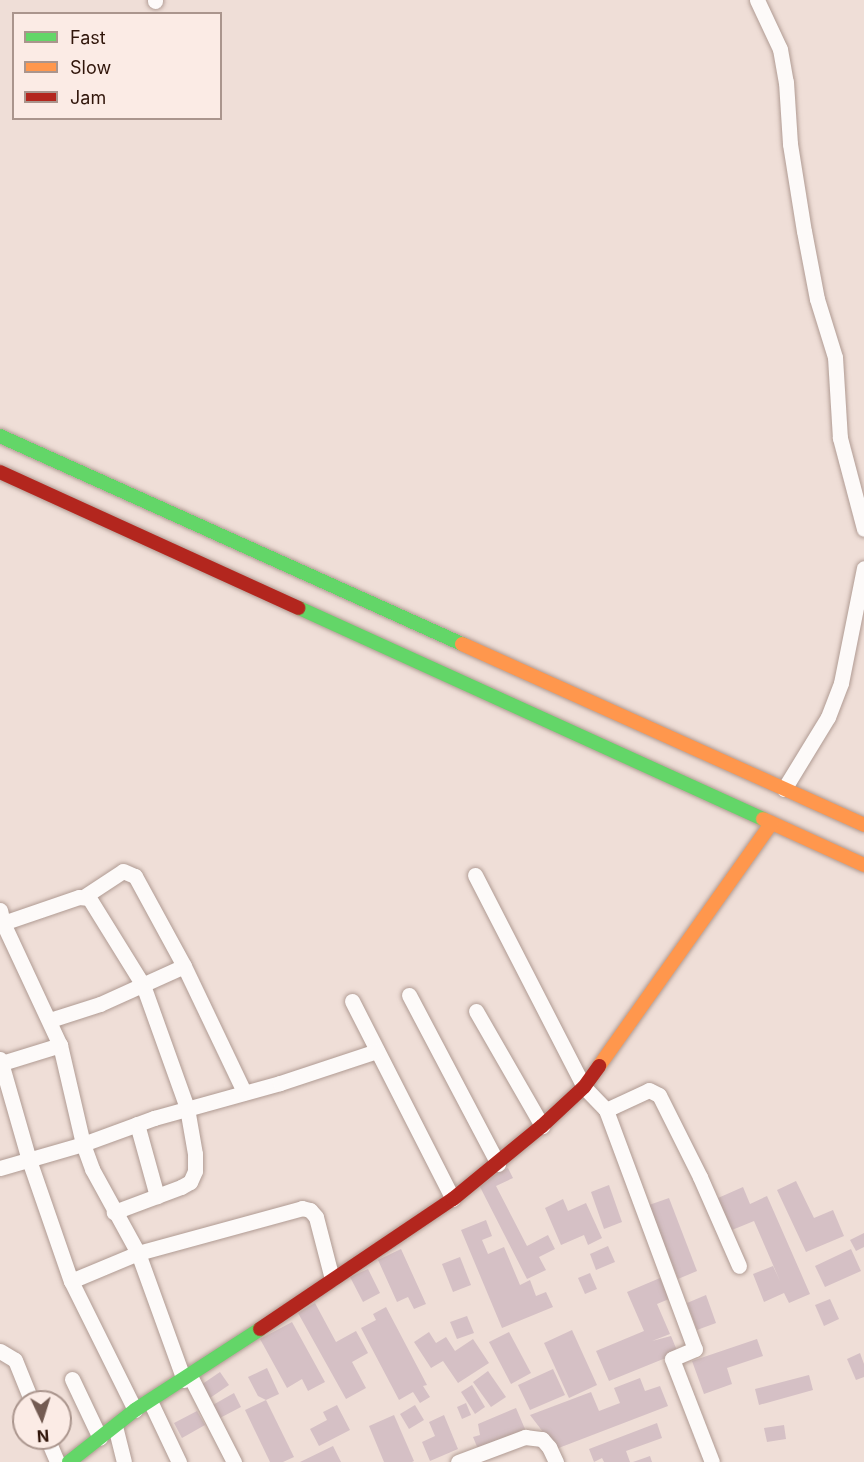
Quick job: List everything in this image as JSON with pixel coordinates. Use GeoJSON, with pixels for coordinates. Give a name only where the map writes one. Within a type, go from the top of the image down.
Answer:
{"type":"FeatureCollection","features":[{"type":"Feature","properties":{"kind":"main road"},"geometry":{"type":"LineString","coordinates":[[0,436],[864,825]]}},
{"type":"Feature","properties":{"kind":"main road"},"geometry":{"type":"LineString","coordinates":[[0,471],[864,865]]}},
{"type":"Feature","properties":{"kind":"main road"},"geometry":{"type":"LineString","coordinates":[[69,1462],[135,1410],[187,1378],[453,1198],[498,1164],[542,1126],[584,1087],[772,823]]}},
{"type":"Feature","properties":{"kind":"street"},"geometry":{"type":"LineString","coordinates":[[757,0],[780,49],[786,82],[790,144],[804,231],[817,300],[834,357],[840,438],[864,529]]}},
{"type":"Feature","properties":{"kind":"street"},"geometry":{"type":"LineString","coordinates":[[784,789],[828,717],[842,683],[864,568]]}},
{"type":"Feature","properties":{"kind":"street"},"geometry":{"type":"LineString","coordinates":[[234,1462],[187,1378],[138,1253],[92,1169],[83,1144],[60,1045],[1,919],[85,896],[123,871],[135,876],[184,966],[244,1092]]}},
{"type":"Feature","properties":{"kind":"street"},"geometry":{"type":"LineString","coordinates":[[475,875],[584,1087],[606,1110],[695,1349],[672,1359],[712,1462]]}},
{"type":"Feature","properties":{"kind":"street"},"geometry":{"type":"LineString","coordinates":[[85,896],[89,898],[143,985],[187,1108],[195,1154],[195,1171],[190,1182],[114,1212]]}},
{"type":"Feature","properties":{"kind":"street"},"geometry":{"type":"LineString","coordinates":[[50,1020],[100,1004],[184,966]]}},
{"type":"Feature","properties":{"kind":"street"},"geometry":{"type":"LineString","coordinates":[[409,995],[498,1164]]}},
{"type":"Feature","properties":{"kind":"street"},"geometry":{"type":"LineString","coordinates":[[352,1001],[453,1198]]}},
{"type":"Feature","properties":{"kind":"street"},"geometry":{"type":"LineString","coordinates":[[476,1011],[542,1126]]}},
{"type":"Feature","properties":{"kind":"street"},"geometry":{"type":"LineString","coordinates":[[60,1045],[1,1061],[28,1160],[71,1281],[135,1410]]}},
{"type":"Feature","properties":{"kind":"street"},"geometry":{"type":"LineString","coordinates":[[0,1168],[83,1144],[187,1108],[378,1051]]}},
{"type":"Feature","properties":{"kind":"street"},"geometry":{"type":"LineString","coordinates":[[606,1110],[649,1090],[659,1095],[700,1177],[739,1266]]}},
{"type":"Feature","properties":{"kind":"street"},"geometry":{"type":"LineString","coordinates":[[137,1124],[157,1196]]}},
{"type":"Feature","properties":{"kind":"street"},"geometry":{"type":"LineString","coordinates":[[71,1281],[138,1253],[302,1208],[310,1210],[316,1217],[333,1279]]}},
{"type":"Feature","properties":{"kind":"street"},"geometry":{"type":"LineString","coordinates":[[7,1352],[27,1390]]}},
{"type":"Feature","properties":{"kind":"street"},"geometry":{"type":"LineString","coordinates":[[72,1379],[99,1438]]}},
{"type":"Feature","properties":{"kind":"street"},"geometry":{"type":"LineString","coordinates":[[150,1401],[179,1462]]}},
{"type":"Feature","properties":{"kind":"street"},"geometry":{"type":"LineString","coordinates":[[115,1426],[124,1462]]}},
{"type":"Feature","properties":{"kind":"street"},"geometry":{"type":"LineString","coordinates":[[458,1462],[525,1437],[542,1439],[549,1447],[556,1462]]}},
{"type":"Feature","properties":{"kind":"building"},"geometry":{"type":"Polygon","coordinates":[[[508,1168],[513,1178],[496,1186],[527,1246],[548,1235],[555,1249],[539,1257],[546,1270],[527,1279],[478,1183],[508,1168]]]}},
{"type":"Feature","properties":{"kind":"building"},"geometry":{"type":"Polygon","coordinates":[[[796,1181],[814,1218],[833,1210],[844,1236],[806,1252],[777,1190],[796,1181]]]}},
{"type":"Feature","properties":{"kind":"building"},"geometry":{"type":"Polygon","coordinates":[[[609,1185],[622,1222],[604,1229],[591,1192],[609,1185]]]}},
{"type":"Feature","properties":{"kind":"building"},"geometry":{"type":"Polygon","coordinates":[[[743,1187],[750,1204],[767,1196],[810,1294],[789,1303],[784,1293],[764,1302],[753,1274],[773,1266],[780,1281],[754,1221],[732,1230],[718,1198],[743,1187]]]}},
{"type":"Feature","properties":{"kind":"building"},"geometry":{"type":"Polygon","coordinates":[[[669,1198],[697,1271],[678,1279],[649,1205],[669,1198]]]}},
{"type":"Feature","properties":{"kind":"building"},"geometry":{"type":"Polygon","coordinates":[[[563,1199],[568,1211],[586,1203],[602,1238],[588,1245],[584,1235],[561,1245],[545,1208],[563,1199]]]}},
{"type":"Feature","properties":{"kind":"building"},"geometry":{"type":"Polygon","coordinates":[[[486,1220],[492,1236],[482,1240],[488,1254],[504,1247],[520,1285],[530,1280],[536,1296],[546,1292],[553,1307],[502,1328],[461,1230],[486,1220]]]}},
{"type":"Feature","properties":{"kind":"building"},"geometry":{"type":"Polygon","coordinates":[[[864,1233],[864,1247],[856,1251],[850,1240],[864,1233]]]}},
{"type":"Feature","properties":{"kind":"building"},"geometry":{"type":"Polygon","coordinates":[[[608,1246],[615,1262],[596,1270],[590,1254],[608,1246]]]}},
{"type":"Feature","properties":{"kind":"building"},"geometry":{"type":"Polygon","coordinates":[[[401,1249],[426,1304],[414,1309],[408,1297],[397,1302],[378,1260],[401,1249]]]}},
{"type":"Feature","properties":{"kind":"building"},"geometry":{"type":"Polygon","coordinates":[[[851,1249],[861,1271],[825,1287],[815,1266],[851,1249]]]}},
{"type":"Feature","properties":{"kind":"building"},"geometry":{"type":"Polygon","coordinates":[[[460,1257],[471,1285],[453,1292],[442,1264],[460,1257]]]}},
{"type":"Feature","properties":{"kind":"building"},"geometry":{"type":"Polygon","coordinates":[[[368,1269],[380,1293],[363,1302],[350,1277],[368,1269]]]}},
{"type":"Feature","properties":{"kind":"building"},"geometry":{"type":"Polygon","coordinates":[[[590,1273],[597,1289],[585,1294],[578,1278],[590,1273]]]}},
{"type":"Feature","properties":{"kind":"building"},"geometry":{"type":"Polygon","coordinates":[[[660,1278],[669,1299],[657,1304],[670,1334],[652,1341],[671,1336],[678,1353],[609,1381],[596,1351],[644,1331],[627,1292],[660,1278]]]}},
{"type":"Feature","properties":{"kind":"building"},"geometry":{"type":"Polygon","coordinates":[[[706,1295],[716,1323],[697,1330],[687,1303],[706,1295]]]}},
{"type":"Feature","properties":{"kind":"building"},"geometry":{"type":"Polygon","coordinates":[[[830,1299],[839,1319],[824,1326],[815,1305],[830,1299]]]}},
{"type":"Feature","properties":{"kind":"building"},"geometry":{"type":"Polygon","coordinates":[[[315,1303],[336,1342],[356,1331],[368,1353],[352,1362],[366,1388],[346,1399],[298,1313],[315,1303]]]}},
{"type":"Feature","properties":{"kind":"building"},"geometry":{"type":"Polygon","coordinates":[[[386,1307],[427,1385],[423,1386],[430,1397],[420,1403],[413,1392],[399,1400],[361,1328],[376,1320],[373,1314],[386,1307]]]}},
{"type":"Feature","properties":{"kind":"building"},"geometry":{"type":"Polygon","coordinates":[[[467,1316],[474,1333],[457,1339],[450,1322],[467,1316]]]}},
{"type":"Feature","properties":{"kind":"building"},"geometry":{"type":"Polygon","coordinates":[[[292,1322],[325,1382],[308,1391],[302,1379],[287,1388],[260,1339],[292,1322]]]}},
{"type":"Feature","properties":{"kind":"building"},"geometry":{"type":"Polygon","coordinates":[[[572,1330],[597,1385],[569,1398],[544,1343],[572,1330]]]}},
{"type":"Feature","properties":{"kind":"building"},"geometry":{"type":"Polygon","coordinates":[[[429,1332],[436,1343],[446,1337],[455,1351],[473,1339],[489,1363],[458,1383],[443,1361],[431,1368],[414,1342],[429,1332]]]}},
{"type":"Feature","properties":{"kind":"building"},"geometry":{"type":"Polygon","coordinates":[[[509,1332],[531,1373],[511,1384],[489,1342],[509,1332]]]}},
{"type":"Feature","properties":{"kind":"building"},"geometry":{"type":"Polygon","coordinates":[[[757,1339],[763,1356],[727,1368],[732,1384],[704,1394],[692,1361],[757,1339]]]}},
{"type":"Feature","properties":{"kind":"building"},"geometry":{"type":"Polygon","coordinates":[[[860,1353],[864,1364],[864,1377],[856,1380],[847,1359],[860,1353]]]}},
{"type":"Feature","properties":{"kind":"building"},"geometry":{"type":"Polygon","coordinates":[[[267,1368],[279,1394],[266,1400],[258,1396],[248,1377],[267,1368]]]}},
{"type":"Feature","properties":{"kind":"building"},"geometry":{"type":"Polygon","coordinates":[[[553,1369],[565,1395],[530,1410],[518,1385],[553,1369]]]}},
{"type":"Feature","properties":{"kind":"building"},"geometry":{"type":"Polygon","coordinates":[[[488,1371],[506,1397],[491,1407],[473,1382],[488,1371]]]}},
{"type":"Feature","properties":{"kind":"building"},"geometry":{"type":"Polygon","coordinates":[[[220,1372],[229,1385],[207,1400],[198,1387],[220,1372]]]}},
{"type":"Feature","properties":{"kind":"building"},"geometry":{"type":"Polygon","coordinates":[[[809,1375],[813,1390],[759,1405],[755,1389],[809,1375]]]}},
{"type":"Feature","properties":{"kind":"building"},"geometry":{"type":"Polygon","coordinates":[[[640,1378],[645,1391],[660,1386],[668,1406],[556,1449],[530,1415],[591,1392],[599,1411],[620,1403],[614,1388],[640,1378]]]}},
{"type":"Feature","properties":{"kind":"building"},"geometry":{"type":"Polygon","coordinates":[[[472,1385],[485,1407],[475,1414],[461,1392],[472,1385]]]}},
{"type":"Feature","properties":{"kind":"building"},"geometry":{"type":"Polygon","coordinates":[[[234,1393],[241,1407],[218,1419],[211,1406],[234,1393]]]}},
{"type":"Feature","properties":{"kind":"building"},"geometry":{"type":"Polygon","coordinates":[[[266,1400],[294,1457],[283,1462],[270,1462],[245,1410],[266,1400]]]}},
{"type":"Feature","properties":{"kind":"building"},"geometry":{"type":"Polygon","coordinates":[[[466,1403],[471,1415],[462,1419],[457,1407],[466,1403]]]}},
{"type":"Feature","properties":{"kind":"building"},"geometry":{"type":"Polygon","coordinates":[[[337,1405],[350,1430],[319,1446],[310,1429],[327,1420],[323,1412],[337,1405]]]}},
{"type":"Feature","properties":{"kind":"building"},"geometry":{"type":"Polygon","coordinates":[[[415,1405],[424,1420],[409,1429],[400,1414],[415,1405]]]}},
{"type":"Feature","properties":{"kind":"building"},"geometry":{"type":"Polygon","coordinates":[[[516,1408],[525,1429],[478,1449],[473,1437],[480,1435],[478,1424],[516,1408]]]}},
{"type":"Feature","properties":{"kind":"building"},"geometry":{"type":"Polygon","coordinates":[[[197,1411],[205,1425],[182,1438],[174,1423],[197,1411]]]}},
{"type":"Feature","properties":{"kind":"building"},"geometry":{"type":"Polygon","coordinates":[[[394,1415],[414,1461],[412,1462],[384,1462],[369,1426],[394,1415]]]}},
{"type":"Feature","properties":{"kind":"building"},"geometry":{"type":"Polygon","coordinates":[[[444,1415],[458,1449],[430,1461],[422,1442],[435,1436],[429,1422],[444,1415]]]}},
{"type":"Feature","properties":{"kind":"building"},"geometry":{"type":"Polygon","coordinates":[[[657,1423],[662,1438],[626,1451],[630,1462],[604,1462],[602,1458],[594,1462],[589,1449],[657,1423]]]}},
{"type":"Feature","properties":{"kind":"building"},"geometry":{"type":"Polygon","coordinates":[[[784,1425],[786,1439],[767,1442],[764,1428],[784,1425]]]}},
{"type":"Feature","properties":{"kind":"building"},"geometry":{"type":"Polygon","coordinates":[[[333,1446],[341,1462],[300,1462],[333,1446]]]}},
{"type":"Feature","properties":{"kind":"building"},"geometry":{"type":"Polygon","coordinates":[[[650,1456],[652,1462],[633,1462],[650,1456]]]}},
{"type":"Feature","properties":{"kind":"traffic: fast"},"geometry":{"type":"LineString","coordinates":[[0,436],[462,644]]}},
{"type":"Feature","properties":{"kind":"traffic: fast"},"geometry":{"type":"LineString","coordinates":[[299,608],[763,819]]}},
{"type":"Feature","properties":{"kind":"traffic: fast"},"geometry":{"type":"LineString","coordinates":[[69,1462],[135,1410],[260,1329]]}},
{"type":"Feature","properties":{"kind":"traffic: slow"},"geometry":{"type":"LineString","coordinates":[[462,644],[864,825]]}},
{"type":"Feature","properties":{"kind":"traffic: slow"},"geometry":{"type":"LineString","coordinates":[[763,819],[864,865]]}},
{"type":"Feature","properties":{"kind":"traffic: slow"},"geometry":{"type":"LineString","coordinates":[[599,1066],[772,823]]}},
{"type":"Feature","properties":{"kind":"traffic: jam"},"geometry":{"type":"LineString","coordinates":[[0,472],[299,608]]}},
{"type":"Feature","properties":{"kind":"traffic: jam"},"geometry":{"type":"LineString","coordinates":[[260,1329],[453,1199],[542,1126],[584,1087],[599,1066]]}}]}
